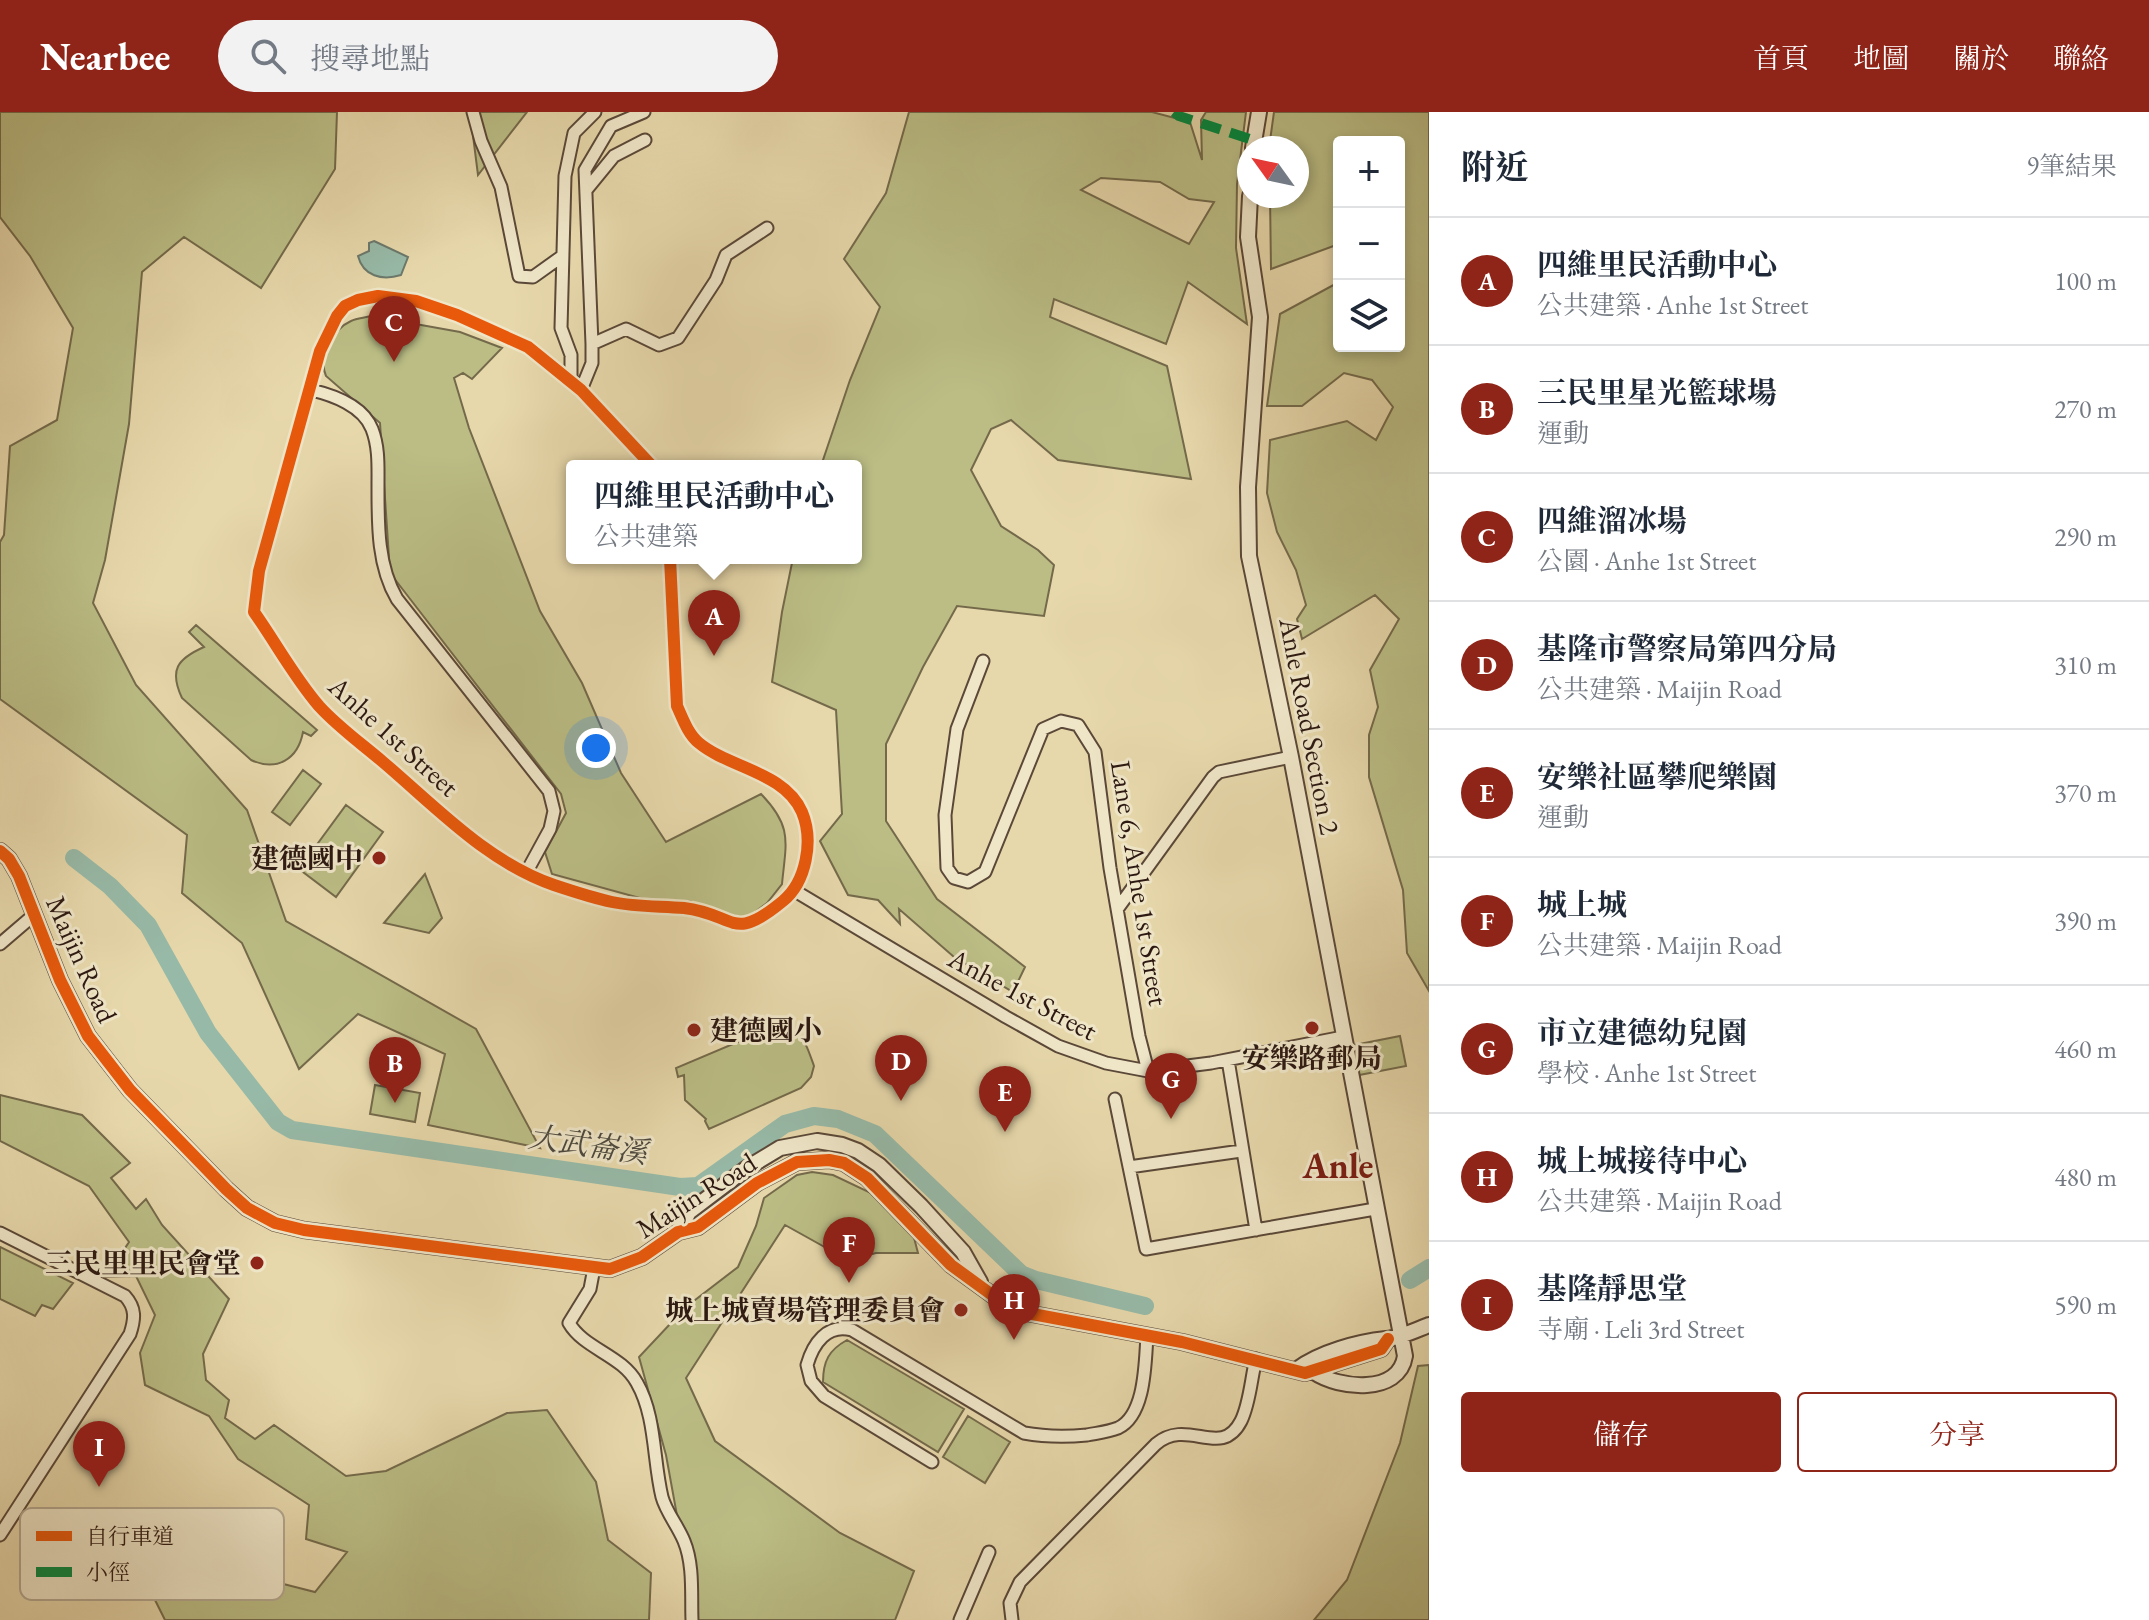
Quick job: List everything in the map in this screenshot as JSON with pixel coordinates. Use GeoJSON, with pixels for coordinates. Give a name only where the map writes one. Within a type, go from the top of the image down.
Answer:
{"type":"FeatureCollection","features":[{"type":"Feature","properties":{"kind":"street"},"geometry":{"type":"LineString","coordinates":[[473,112],[481,141],[501,187],[519,276],[533,277],[561,257]]}},
{"type":"Feature","properties":{"kind":"street"},"geometry":{"type":"LineString","coordinates":[[571,380],[571,355],[561,328],[565,176],[574,133],[595,112]]}},
{"type":"Feature","properties":{"kind":"street"},"geometry":{"type":"LineString","coordinates":[[581,390],[592,363],[585,170],[611,126],[644,112]]}},
{"type":"Feature","properties":{"kind":"street"},"geometry":{"type":"LineString","coordinates":[[1255,136],[1259,112]]}},
{"type":"Feature","properties":{"kind":"street"},"geometry":{"type":"LineString","coordinates":[[587,189],[614,156],[645,140]]}},
{"type":"Feature","properties":{"kind":"street","name":"Anle Road Section 2"},"geometry":{"type":"LineString","coordinates":[[1249,208],[1248,237],[1260,317],[1247,536],[1395,1307],[1395,1337]]}},
{"type":"Feature","properties":{"kind":"street"},"geometry":{"type":"LineString","coordinates":[[592,344],[626,329],[659,345],[678,338],[716,280],[726,255],[767,228]]}},
{"type":"Feature","properties":{"kind":"street","name":"Anhe 1st Street"},"geometry":{"type":"LineString","coordinates":[[646,460],[571,380],[528,347],[457,315],[416,301],[378,296],[358,300],[345,306],[337,316],[320,351],[259,571],[254,612],[321,708],[497,857],[552,884],[612,902],[685,908],[736,925],[766,915],[795,891],[1058,1046],[1106,1063],[1148,1071],[1228,1060],[1343,1037]]}},
{"type":"Feature","properties":{"kind":"street"},"geometry":{"type":"LineString","coordinates":[[311,390],[332,395],[349,405],[371,426],[378,451],[378,525],[387,582],[397,599],[549,791],[554,811],[552,820],[526,873]]}},
{"type":"Feature","properties":{"kind":"street"},"geometry":{"type":"LineString","coordinates":[[670,564],[677,706],[697,741],[768,778],[784,789],[802,811],[807,837],[804,867],[795,891]]}},
{"type":"Feature","properties":{"kind":"street","name":"Lane 6, Anhe 1st Street"},"geometry":{"type":"LineString","coordinates":[[983,661],[957,729],[945,815],[947,868],[954,878],[968,882],[985,872],[1043,729],[1061,721],[1078,725],[1095,752],[1110,868],[1139,1036],[1148,1071]]}},
{"type":"Feature","properties":{"kind":"street"},"geometry":{"type":"LineString","coordinates":[[1118,908],[1213,777],[1219,772],[1291,757]]}},
{"type":"Feature","properties":{"kind":"street","name":"Maijin Road"},"geometry":{"type":"LineString","coordinates":[[0,851],[19,876],[60,980],[88,1036],[130,1090],[226,1189],[247,1208],[275,1223],[304,1230],[610,1269],[627,1265],[660,1246],[678,1232],[689,1212],[747,1168],[780,1148],[817,1141],[858,1151],[879,1165],[963,1252],[982,1286]]}},
{"type":"Feature","properties":{"kind":"street"},"geometry":{"type":"LineString","coordinates":[[0,944],[35,914]]}},
{"type":"Feature","properties":{"kind":"street"},"geometry":{"type":"LineString","coordinates":[[1228,1060],[1256,1230]]}},
{"type":"Feature","properties":{"kind":"street"},"geometry":{"type":"LineString","coordinates":[[1115,1099],[1146,1249],[1375,1209]]}},
{"type":"Feature","properties":{"kind":"street"},"geometry":{"type":"LineString","coordinates":[[1129,1167],[1241,1151]]}},
{"type":"Feature","properties":{"kind":"street","name":"Maijin Road"},"geometry":{"type":"LineString","coordinates":[[678,1232],[698,1227],[757,1183],[797,1162],[818,1159],[844,1163],[858,1172],[951,1265],[999,1300],[1027,1313],[1256,1359],[1305,1373],[1381,1349],[1395,1337]]}},
{"type":"Feature","properties":{"kind":"street"},"geometry":{"type":"LineString","coordinates":[[908,1220],[921,1206]]}},
{"type":"Feature","properties":{"kind":"street"},"geometry":{"type":"LineString","coordinates":[[0,1233],[125,1296],[131,1303],[135,1319],[130,1334],[0,1535]]}},
{"type":"Feature","properties":{"kind":"street"},"geometry":{"type":"LineString","coordinates":[[594,1268],[590,1289],[569,1323],[574,1332],[612,1356],[637,1381],[646,1406],[663,1500],[685,1543],[690,1560],[692,1620]]}},
{"type":"Feature","properties":{"kind":"street","name":"Maijin Road"},"geometry":{"type":"LineString","coordinates":[[1296,1370],[1308,1361],[1429,1325]]}},
{"type":"Feature","properties":{"kind":"street"},"geometry":{"type":"LineString","coordinates":[[932,1462],[815,1388],[807,1365],[820,1339],[835,1329],[852,1330],[1024,1433],[1050,1437],[1106,1431],[1120,1427],[1128,1420],[1139,1400],[1145,1376],[1147,1336]]}},
{"type":"Feature","properties":{"kind":"street"},"geometry":{"type":"LineString","coordinates":[[1314,1372],[1324,1379],[1359,1384],[1389,1381],[1404,1366],[1405,1356],[1395,1337]]}},
{"type":"Feature","properties":{"kind":"street"},"geometry":{"type":"LineString","coordinates":[[1012,1620],[1010,1603],[1020,1582],[1156,1444],[1167,1435],[1176,1433],[1215,1439],[1235,1430],[1243,1418],[1256,1359]]}},
{"type":"Feature","properties":{"kind":"street"},"geometry":{"type":"LineString","coordinates":[[960,1620],[989,1552]]}},
{"type":"Feature","properties":{"kind":"green space"},"geometry":{"type":"Polygon","coordinates":[[[0,112],[337,112],[335,169],[261,288],[184,237],[142,272],[129,424],[105,560],[93,603],[136,685],[247,810],[286,921],[476,1029],[540,1148],[428,1125],[445,1054],[358,1014],[299,1069],[242,943],[182,893],[187,835],[0,699],[0,542],[4,535],[10,446],[57,420],[73,328],[30,256],[0,217],[0,112]]]}},
{"type":"Feature","properties":{"kind":"green space"},"geometry":{"type":"Polygon","coordinates":[[[470,112],[527,112],[478,175],[470,112]]]}},
{"type":"Feature","properties":{"kind":"green space"},"geometry":{"type":"Polygon","coordinates":[[[909,112],[1152,112],[1190,122],[1202,160],[1201,120],[1206,112],[1246,112],[1243,136],[1237,136],[1236,248],[1247,324],[1188,282],[1166,344],[1054,299],[1050,317],[1167,366],[1191,479],[1058,460],[1011,420],[991,429],[971,470],[1001,526],[1038,550],[1054,565],[1044,616],[957,606],[886,744],[886,821],[937,899],[1025,967],[1013,992],[954,957],[899,909],[900,924],[878,900],[848,895],[820,841],[842,814],[836,710],[772,682],[792,564],[862,564],[862,460],[823,460],[850,380],[880,307],[844,259],[886,193],[909,112]],[[1101,178],[1081,190],[1189,244],[1214,202],[1189,199],[1160,182],[1101,178]]]}},
{"type":"Feature","properties":{"kind":"green space"},"geometry":{"type":"Polygon","coordinates":[[[1274,112],[1429,112],[1429,991],[1407,953],[1403,890],[1369,777],[1369,735],[1378,707],[1370,670],[1399,619],[1375,595],[1302,639],[1297,619],[1306,605],[1296,570],[1277,532],[1267,493],[1270,440],[1347,421],[1376,440],[1393,407],[1372,380],[1344,373],[1302,406],[1267,406],[1280,314],[1333,285],[1333,352],[1405,352],[1405,136],[1333,136],[1333,246],[1271,269],[1270,208],[1309,208],[1309,136],[1271,136],[1274,112]]]}},
{"type":"Feature","properties":{"kind":"green space"},"geometry":{"type":"Polygon","coordinates":[[[371,316],[460,332],[502,348],[472,379],[463,373],[454,378],[469,428],[540,611],[582,683],[621,773],[666,842],[761,794],[778,816],[785,836],[782,884],[767,903],[751,915],[723,914],[690,901],[647,900],[552,874],[545,852],[566,813],[561,794],[390,573],[380,423],[326,376],[326,352],[338,330],[351,321],[371,316]]]}},
{"type":"Feature","properties":{"kind":"green space"},"geometry":{"type":"Polygon","coordinates":[[[196,625],[317,730],[311,736],[303,732],[296,749],[285,761],[269,764],[251,760],[182,698],[176,680],[178,666],[187,656],[204,647],[189,632],[196,625]]]}},
{"type":"Feature","properties":{"kind":"green space"},"geometry":{"type":"Polygon","coordinates":[[[303,770],[321,784],[290,825],[272,812],[303,770]]]}},
{"type":"Feature","properties":{"kind":"green space"},"geometry":{"type":"Polygon","coordinates":[[[346,805],[383,832],[336,897],[299,869],[346,805]]]}},
{"type":"Feature","properties":{"kind":"green space"},"geometry":{"type":"Polygon","coordinates":[[[425,874],[442,918],[429,933],[384,923],[425,874]]]}},
{"type":"Feature","properties":{"kind":"green space"},"geometry":{"type":"Polygon","coordinates":[[[771,1028],[790,1030],[801,1037],[814,1066],[811,1077],[801,1088],[709,1129],[706,1119],[685,1100],[684,1075],[678,1077],[676,1068],[771,1028]]]}},
{"type":"Feature","properties":{"kind":"green space"},"geometry":{"type":"Polygon","coordinates":[[[1400,1036],[1406,1066],[1349,1077],[1344,1047],[1400,1036]]]}},
{"type":"Feature","properties":{"kind":"green space"},"geometry":{"type":"Polygon","coordinates":[[[375,1085],[420,1093],[415,1122],[370,1114],[375,1085]]]}},
{"type":"Feature","properties":{"kind":"green space"},"geometry":{"type":"Polygon","coordinates":[[[0,1095],[82,1115],[130,1163],[111,1178],[136,1209],[146,1199],[162,1225],[229,1299],[203,1354],[206,1380],[229,1400],[225,1418],[255,1439],[274,1425],[346,1476],[386,1471],[507,1413],[547,1410],[596,1482],[608,1540],[651,1573],[649,1620],[165,1620],[155,1600],[284,1600],[284,1584],[315,1592],[347,1552],[306,1539],[309,1505],[238,1459],[209,1416],[145,1385],[140,1353],[155,1315],[136,1276],[106,1277],[129,1242],[89,1186],[0,1141],[0,1095]]]}},
{"type":"Feature","properties":{"kind":"green space"},"geometry":{"type":"Polygon","coordinates":[[[812,1172],[833,1175],[871,1193],[913,1234],[918,1253],[876,1253],[848,1260],[785,1225],[686,1378],[715,1441],[840,1533],[914,1571],[895,1620],[696,1620],[666,1455],[639,1357],[686,1307],[738,1267],[764,1198],[797,1175],[812,1172]]]}},
{"type":"Feature","properties":{"kind":"green space"},"geometry":{"type":"Polygon","coordinates":[[[0,1247],[73,1283],[53,1309],[42,1305],[35,1316],[0,1299],[0,1247]]]}},
{"type":"Feature","properties":{"kind":"green space"},"geometry":{"type":"Polygon","coordinates":[[[847,1340],[964,1409],[938,1452],[823,1382],[828,1357],[847,1340]]]}},
{"type":"Feature","properties":{"kind":"green space"},"geometry":{"type":"Polygon","coordinates":[[[1429,1365],[1429,1620],[1314,1620],[1347,1580],[1400,1443],[1418,1366],[1429,1365]]]}},
{"type":"Feature","properties":{"kind":"green space"},"geometry":{"type":"Polygon","coordinates":[[[968,1416],[1010,1442],[985,1483],[943,1457],[968,1416]]]}},
{"type":"Feature","properties":{"kind":"shaded area"},"geometry":{"type":"Polygon","coordinates":[[[374,241],[408,257],[401,275],[380,277],[364,268],[358,256],[369,251],[369,243],[374,241]]]}},
{"type":"Feature","properties":{"kind":"waterway","name":"大武崙溪"},"geometry":{"type":"LineString","coordinates":[[74,858],[110,886],[148,925],[208,1033],[278,1122],[292,1130],[680,1187],[698,1186],[785,1124],[814,1116],[838,1119],[875,1134],[1021,1274],[1145,1306]]}},
{"type":"Feature","properties":{"kind":"waterway","name":"大武崙溪"},"geometry":{"type":"LineString","coordinates":[[1410,1280],[1429,1268]]}},
{"type":"Feature","properties":{"kind":"marked path"},"geometry":{"type":"LineString","coordinates":[[1174,112],[1241,136]]}},
{"type":"Feature","properties":{"kind":"cycle path"},"geometry":{"type":"LineString","coordinates":[[646,460],[581,390],[528,347],[457,315],[416,301],[378,296],[358,300],[345,306],[337,316],[320,351],[259,571],[254,612],[301,683],[326,714],[484,848],[530,875],[597,898],[630,905],[701,911],[743,924],[766,914],[791,893],[806,860],[806,823],[794,799],[783,788],[711,752],[695,739],[686,726],[677,706],[670,564]]}},
{"type":"Feature","properties":{"kind":"cycle path"},"geometry":{"type":"LineString","coordinates":[[0,851],[19,876],[60,980],[88,1036],[130,1090],[226,1189],[247,1208],[275,1223],[304,1230],[610,1269],[642,1257],[678,1232],[698,1227],[757,1183],[797,1162],[829,1160],[844,1163],[867,1178],[951,1265],[999,1300],[1027,1313],[1182,1342],[1305,1373],[1381,1349],[1388,1339]]}},
{"type":"Feature","properties":{"kind":"place","name":"四維溜冰場"},"geometry":{"type":"Point","coordinates":[394,362]}},
{"type":"Feature","properties":{"kind":"place","name":"四維里民活動中心"},"geometry":{"type":"Point","coordinates":[714,656]}},
{"type":"Feature","properties":{"kind":"place","name":"建德國中"},"geometry":{"type":"Point","coordinates":[379,858]}},
{"type":"Feature","properties":{"kind":"place","name":"安樂路郵局"},"geometry":{"type":"Point","coordinates":[1312,1028]}},
{"type":"Feature","properties":{"kind":"place","name":"建德國小"},"geometry":{"type":"Point","coordinates":[694,1030]}},
{"type":"Feature","properties":{"kind":"place","name":"基隆市警察局第四分局"},"geometry":{"type":"Point","coordinates":[901,1101]}},
{"type":"Feature","properties":{"kind":"place","name":"三民里星光籃球場"},"geometry":{"type":"Point","coordinates":[395,1103]}},
{"type":"Feature","properties":{"kind":"place","name":"市立建德幼兒園"},"geometry":{"type":"Point","coordinates":[1171,1119]}},
{"type":"Feature","properties":{"kind":"place","name":"安樂社區攀爬樂園"},"geometry":{"type":"Point","coordinates":[1005,1132]}},
{"type":"Feature","properties":{"kind":"place","name":"三民里里民會堂"},"geometry":{"type":"Point","coordinates":[257,1263]}},
{"type":"Feature","properties":{"kind":"place","name":"城上城"},"geometry":{"type":"Point","coordinates":[849,1283]}},
{"type":"Feature","properties":{"kind":"place","name":"城上城賣場管理委員會"},"geometry":{"type":"Point","coordinates":[961,1310]}},
{"type":"Feature","properties":{"kind":"place","name":"城上城接待中心"},"geometry":{"type":"Point","coordinates":[1014,1340]}},
{"type":"Feature","properties":{"kind":"place","name":"基隆靜思堂"},"geometry":{"type":"Point","coordinates":[99,1487]}},
{"type":"Feature","properties":{"kind":"district","name":"Anle"},"geometry":{"type":"Point","coordinates":[1338,1165]}}]}
